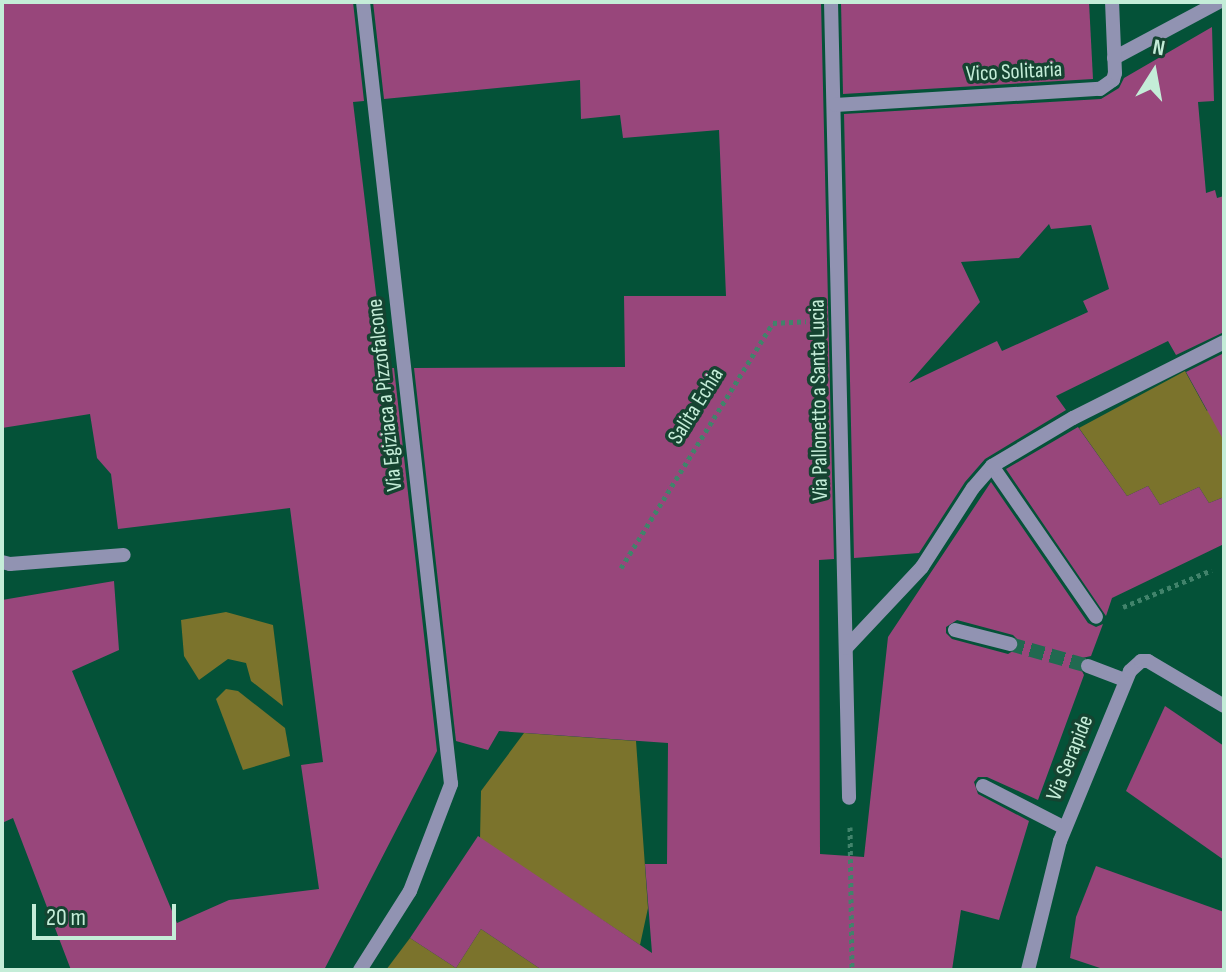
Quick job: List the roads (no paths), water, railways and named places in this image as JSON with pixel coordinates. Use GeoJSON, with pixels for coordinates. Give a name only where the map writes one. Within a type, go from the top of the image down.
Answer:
{"type":"FeatureCollection","features":[{"type":"Feature","properties":{"kind":"street","name":"Via Egiziaca a Pizzofalcone"},"geometry":{"type":"LineString","coordinates":[[360,970],[414,882],[451,784],[363,2]]}},
{"type":"Feature","properties":{"kind":"street","name":"Via Pallonetto a Santa Lucia"},"geometry":{"type":"LineString","coordinates":[[831,2],[849,798]]}},
{"type":"Feature","properties":{"kind":"street","name":"Vico Solitaria"},"geometry":{"type":"LineString","coordinates":[[835,105],[1100,89],[1113,80],[1112,2]]}},
{"type":"Feature","properties":{"kind":"street"},"geometry":{"type":"LineString","coordinates":[[1114,58],[1219,2]]}},
{"type":"Feature","properties":{"kind":"street"},"geometry":{"type":"LineString","coordinates":[[846,648],[922,567],[973,488],[992,466],[1073,418],[1224,342]]}},
{"type":"Feature","properties":{"kind":"street"},"geometry":{"type":"LineString","coordinates":[[992,466],[1096,617]]}},
{"type":"Feature","properties":{"kind":"street"},"geometry":{"type":"LineString","coordinates":[[2,562],[10,564],[124,555]]}},
{"type":"Feature","properties":{"kind":"street"},"geometry":{"type":"LineString","coordinates":[[955,630],[1010,644]]}},
{"type":"Feature","properties":{"kind":"street"},"geometry":{"type":"LineString","coordinates":[[1088,666],[1125,680],[1135,664],[1148,661],[1224,706]]}},
{"type":"Feature","properties":{"kind":"street","name":"Via Serapide"},"geometry":{"type":"LineString","coordinates":[[1028,970],[1065,828],[1125,680]]}},
{"type":"Feature","properties":{"kind":"street"},"geometry":{"type":"LineString","coordinates":[[983,786],[1065,828]]}},
{"type":"Feature","properties":{"kind":"tunnel"},"geometry":{"type":"LineString","coordinates":[[1010,644],[1088,666]]}}]}
